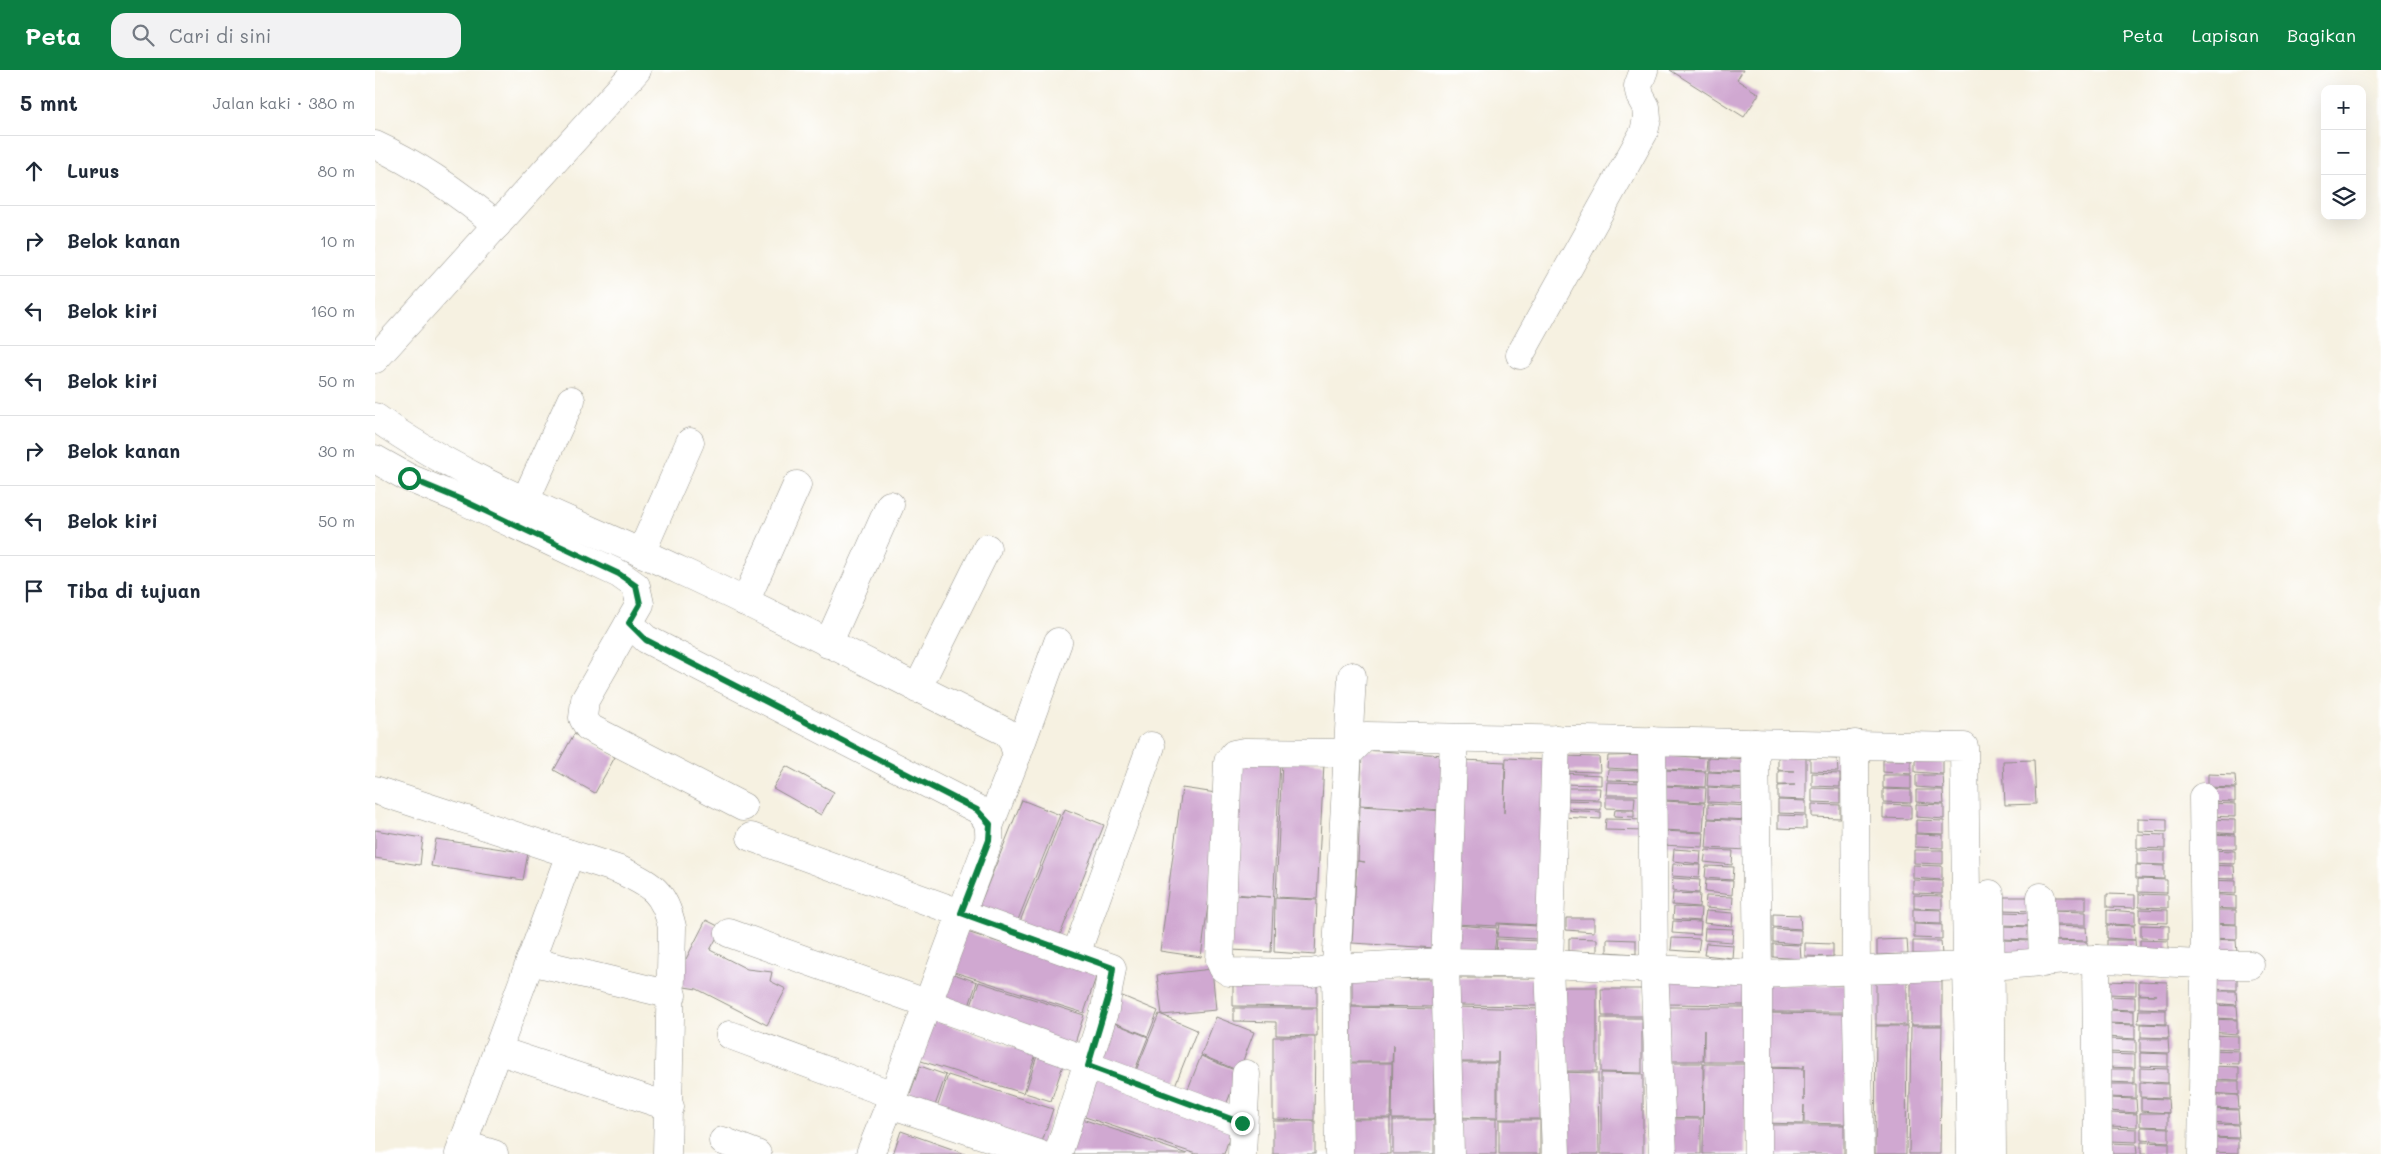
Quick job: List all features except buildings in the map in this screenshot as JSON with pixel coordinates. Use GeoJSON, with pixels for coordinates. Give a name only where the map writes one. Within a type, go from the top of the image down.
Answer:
{"type":"FeatureCollection","features":[{"type":"Feature","properties":{"kind":"street"},"geometry":{"type":"LineString","coordinates":[[375,359],[637,70]]}},
{"type":"Feature","properties":{"kind":"street"},"geometry":{"type":"LineString","coordinates":[[1520,355],[1644,132],[1647,120],[1646,107],[1640,96],[1638,86],[1644,70]]}},
{"type":"Feature","properties":{"kind":"street"},"geometry":{"type":"LineString","coordinates":[[375,145],[393,153],[465,198],[497,226]]}},
{"type":"Feature","properties":{"kind":"street"},"geometry":{"type":"LineString","coordinates":[[525,502],[571,400]]}},
{"type":"Feature","properties":{"kind":"street"},"geometry":{"type":"LineString","coordinates":[[375,417],[400,435],[496,488],[745,602],[1006,732],[1013,742],[1017,755]]}},
{"type":"Feature","properties":{"kind":"street"},"geometry":{"type":"LineString","coordinates":[[641,553],[690,442]]}},
{"type":"Feature","properties":{"kind":"street"},"geometry":{"type":"LineString","coordinates":[[375,459],[409,478],[462,500],[619,574],[636,586],[640,604],[585,700],[583,718],[588,727],[743,807]]}},
{"type":"Feature","properties":{"kind":"street"},"geometry":{"type":"LineString","coordinates":[[745,602],[797,485]]}},
{"type":"Feature","properties":{"kind":"street"},"geometry":{"type":"LineString","coordinates":[[828,644],[890,505]]}},
{"type":"Feature","properties":{"kind":"street"},"geometry":{"type":"LineString","coordinates":[[917,688],[987,548]]}},
{"type":"Feature","properties":{"kind":"street"},"geometry":{"type":"LineString","coordinates":[[629,623],[646,640],[671,654],[977,810],[990,824]]}},
{"type":"Feature","properties":{"kind":"street"},"geometry":{"type":"LineString","coordinates":[[870,1154],[989,840],[990,824],[1058,642]]}},
{"type":"Feature","properties":{"kind":"street"},"geometry":{"type":"LineString","coordinates":[[1339,1154],[1336,968],[1352,676]]}},
{"type":"Feature","properties":{"kind":"street"},"geometry":{"type":"LineString","coordinates":[[1992,1154],[1979,966],[1964,746],[1366,736],[1349,753],[1244,752],[1234,754],[1228,762],[1220,961],[1223,968],[1238,974],[1286,972],[1311,974],[1336,968],[1445,962],[1549,964],[1758,974],[1856,972],[1979,966],[2043,963],[2096,959],[2205,966],[2250,964]]}},
{"type":"Feature","properties":{"kind":"street"},"geometry":{"type":"LineString","coordinates":[[1450,1154],[1445,962],[1454,738]]}},
{"type":"Feature","properties":{"kind":"street"},"geometry":{"type":"LineString","coordinates":[[1556,739],[1549,964],[1556,1154]]}},
{"type":"Feature","properties":{"kind":"street"},"geometry":{"type":"LineString","coordinates":[[1652,741],[1654,969],[1663,1154]]}},
{"type":"Feature","properties":{"kind":"street"},"geometry":{"type":"LineString","coordinates":[[1755,743],[1758,1154]]}},
{"type":"Feature","properties":{"kind":"street"},"geometry":{"type":"LineString","coordinates":[[1855,744],[1859,1154]]}},
{"type":"Feature","properties":{"kind":"street"},"geometry":{"type":"LineString","coordinates":[[1076,954],[1151,746]]}},
{"type":"Feature","properties":{"kind":"street"},"geometry":{"type":"LineString","coordinates":[[375,790],[620,870],[649,884],[659,892],[667,904],[672,927],[672,996],[667,1154]]}},
{"type":"Feature","properties":{"kind":"street"},"geometry":{"type":"LineString","coordinates":[[2202,1154],[2205,966],[2203,797]]}},
{"type":"Feature","properties":{"kind":"street"},"geometry":{"type":"LineString","coordinates":[[751,837],[1113,968],[1109,995],[1089,1064],[1058,1154]]}},
{"type":"Feature","properties":{"kind":"street"},"geometry":{"type":"LineString","coordinates":[[494,1154],[461,1149],[570,854]]}},
{"type":"Feature","properties":{"kind":"street"},"geometry":{"type":"LineString","coordinates":[[1971,1154],[1979,966],[1990,894]]}},
{"type":"Feature","properties":{"kind":"street"},"geometry":{"type":"LineString","coordinates":[[2041,897],[2043,963]]}},
{"type":"Feature","properties":{"kind":"street"},"geometry":{"type":"LineString","coordinates":[[729,933],[927,1003],[1242,1123]]}},
{"type":"Feature","properties":{"kind":"street"},"geometry":{"type":"LineString","coordinates":[[2096,959],[2097,1154]]}},
{"type":"Feature","properties":{"kind":"street"},"geometry":{"type":"LineString","coordinates":[[531,961],[672,996]]}},
{"type":"Feature","properties":{"kind":"street"},"geometry":{"type":"LineString","coordinates":[[730,1035],[892,1100],[1039,1154]]}},
{"type":"Feature","properties":{"kind":"street"},"geometry":{"type":"LineString","coordinates":[[497,1050],[669,1107]]}},
{"type":"Feature","properties":{"kind":"street"},"geometry":{"type":"LineString","coordinates":[[1242,1154],[1244,1147],[1242,1123],[1246,1074]]}},
{"type":"Feature","properties":{"kind":"street"},"geometry":{"type":"LineString","coordinates":[[723,1141],[757,1154]]}},
{"type":"Feature","properties":{"kind":"route"},"geometry":{"type":"LineString","coordinates":[[409,478],[462,500],[619,574],[636,586],[640,604],[629,623],[646,640],[977,810],[990,824],[989,840],[961,913],[1113,968],[1109,995],[1088,1066],[1242,1123]]}}]}
